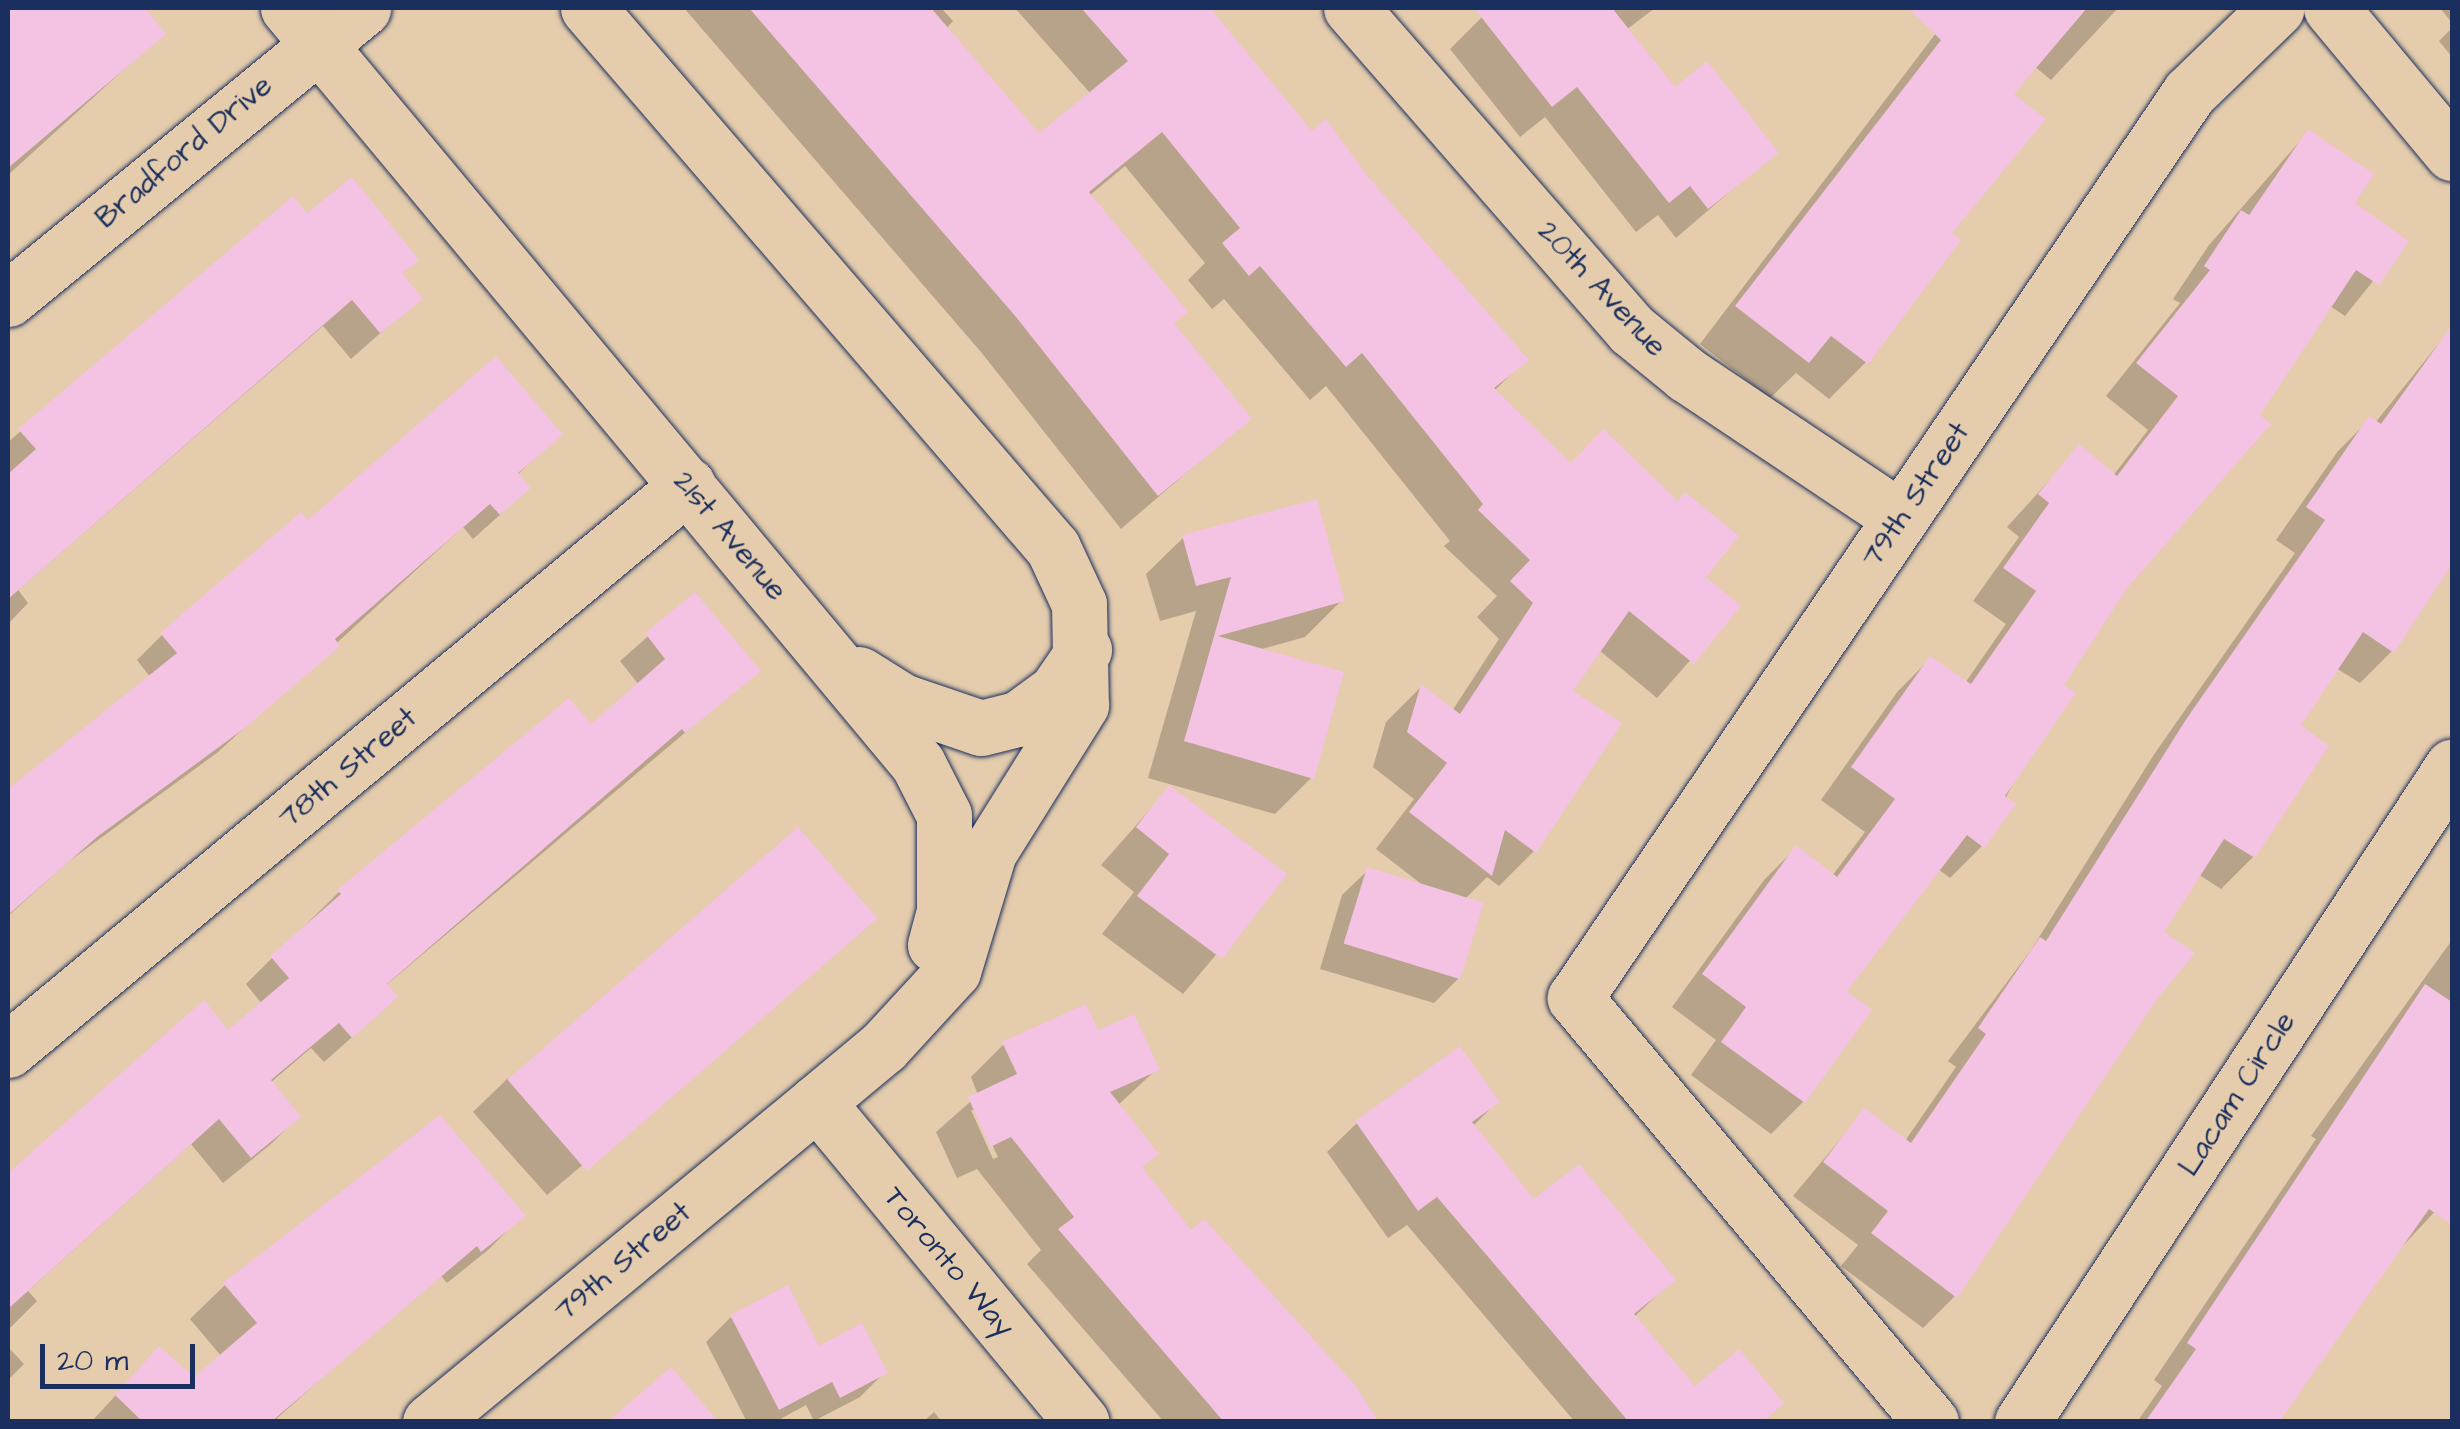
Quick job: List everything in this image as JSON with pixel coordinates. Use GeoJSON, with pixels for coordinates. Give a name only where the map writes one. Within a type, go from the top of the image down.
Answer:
{"type":"FeatureCollection","features":[{"type":"Feature","properties":{"kind":"street","name":"Bradford Drive"},"geometry":{"type":"LineString","coordinates":[[8,300],[302,24],[363,8]]}},
{"type":"Feature","properties":{"kind":"street"},"geometry":{"type":"LineString","coordinates":[[588,8],[1053,548],[1079,604],[1084,649],[1081,705],[990,852],[953,971],[916,1011],[817,1102]]}},
{"type":"Feature","properties":{"kind":"street","name":"20th Avenue"},"geometry":{"type":"LineString","coordinates":[[1351,8],[1632,330],[1688,375],[1900,518]]}},
{"type":"Feature","properties":{"kind":"street","name":"79th Street"},"geometry":{"type":"LineString","coordinates":[[1931,1422],[1575,998],[2189,93],[2277,8]]}},
{"type":"Feature","properties":{"kind":"street"},"geometry":{"type":"LineString","coordinates":[[2331,8],[2452,153]]}},
{"type":"Feature","properties":{"kind":"street","name":"21st Avenue"},"geometry":{"type":"LineString","coordinates":[[302,24],[918,764],[944,814],[944,911],[916,1011]]}},
{"type":"Feature","properties":{"kind":"street","name":"78th Street"},"geometry":{"type":"LineString","coordinates":[[8,1050],[688,485]]}},
{"type":"Feature","properties":{"kind":"street"},"geometry":{"type":"LineString","coordinates":[[827,654],[902,701],[981,728],[1018,720],[1056,691],[1084,649]]}},
{"type":"Feature","properties":{"kind":"street","name":"Lacam Circle"},"geometry":{"type":"LineString","coordinates":[[2022,1422],[2452,767]]}},
{"type":"Feature","properties":{"kind":"street","name":"79th Street"},"geometry":{"type":"LineString","coordinates":[[430,1422],[817,1102]]}},
{"type":"Feature","properties":{"kind":"street","name":"Toronto Way"},"geometry":{"type":"LineString","coordinates":[[817,1102],[1082,1422]]}},
{"type":"Feature","properties":{"kind":"building"},"geometry":{"type":"Polygon","coordinates":[[[8,8],[145,8],[166,34],[8,168],[8,8]]]}},
{"type":"Feature","properties":{"kind":"building"},"geometry":{"type":"Polygon","coordinates":[[[749,8],[931,8],[1039,133],[1128,61],[1081,8],[1210,8],[1312,131],[1326,119],[1369,178],[1529,360],[1494,388],[1571,463],[1603,429],[1678,501],[1685,492],[1739,536],[1706,577],[1741,606],[1694,664],[1629,611],[1573,691],[1622,723],[1536,853],[1505,830],[1492,876],[1409,812],[1447,763],[1407,732],[1421,684],[1460,714],[1533,603],[1510,581],[1530,560],[1478,510],[1483,504],[1362,353],[1346,367],[1260,266],[1249,276],[1222,243],[1240,228],[1162,132],[1089,192],[1188,312],[1174,323],[1252,419],[1158,496],[1016,317],[749,8]]]}},
{"type":"Feature","properties":{"kind":"building"},"geometry":{"type":"Polygon","coordinates":[[[1474,8],[1612,8],[1675,87],[1707,61],[1779,153],[1708,209],[1690,186],[1669,203],[1577,87],[1552,107],[1474,8]]]}},
{"type":"Feature","properties":{"kind":"building"},"geometry":{"type":"Polygon","coordinates":[[[1908,8],[2087,8],[2014,94],[2046,119],[1952,233],[1961,240],[1868,364],[1831,336],[1809,363],[1735,306],[1941,40],[1908,8]]]}},
{"type":"Feature","properties":{"kind":"building"},"geometry":{"type":"Polygon","coordinates":[[[2308,129],[2374,174],[2355,203],[2409,241],[2379,285],[2356,270],[2260,415],[2271,424],[2128,587],[2064,685],[2076,693],[2005,796],[2016,804],[1984,848],[1967,835],[1847,991],[1872,1010],[1805,1103],[1721,1042],[1746,1007],[1702,974],[1796,845],[1837,877],[1895,799],[1851,767],[1930,656],[1971,684],[2036,591],[2003,568],[2049,503],[2038,494],[2079,444],[2117,476],[2178,396],[2136,363],[2210,270],[2204,266],[2241,210],[2249,215],[2308,129]]]}},
{"type":"Feature","properties":{"kind":"building"},"geometry":{"type":"Polygon","coordinates":[[[352,177],[419,260],[402,273],[423,299],[380,333],[352,300],[8,599],[8,474],[36,449],[18,429],[293,196],[307,213],[352,177]]]}},
{"type":"Feature","properties":{"kind":"building"},"geometry":{"type":"Polygon","coordinates":[[[2452,325],[2452,564],[2394,653],[2363,632],[2301,725],[2329,746],[2255,858],[2224,839],[2164,932],[2195,953],[2157,999],[1957,1298],[1871,1233],[1888,1211],[1823,1162],[1864,1108],[1911,1143],[1986,1034],[1978,1028],[2040,937],[2046,941],[2187,718],[2325,520],[2306,507],[2369,416],[2381,424],[2452,325]]]}},
{"type":"Feature","properties":{"kind":"building"},"geometry":{"type":"Polygon","coordinates":[[[496,356],[563,435],[518,473],[531,488],[500,515],[490,504],[335,639],[340,646],[246,727],[97,837],[8,915],[8,789],[177,653],[160,633],[301,512],[308,520],[496,356]]]}},
{"type":"Feature","properties":{"kind":"building"},"geometry":{"type":"Polygon","coordinates":[[[1317,499],[1345,601],[1218,636],[1344,672],[1314,779],[1184,741],[1231,577],[1196,586],[1182,535],[1317,499]]]}},
{"type":"Feature","properties":{"kind":"building"},"geometry":{"type":"Polygon","coordinates":[[[695,592],[761,671],[685,733],[682,729],[387,984],[398,997],[352,1038],[339,1023],[271,1080],[301,1117],[251,1158],[219,1119],[8,1309],[8,1173],[204,1000],[228,1030],[289,978],[270,956],[341,894],[337,890],[569,698],[591,724],[665,659],[645,633],[695,592]]]}},
{"type":"Feature","properties":{"kind":"building"},"geometry":{"type":"Polygon","coordinates":[[[1169,785],[1287,874],[1222,959],[1137,896],[1169,854],[1136,827],[1169,785]]]}},
{"type":"Feature","properties":{"kind":"building"},"geometry":{"type":"Polygon","coordinates":[[[798,827],[877,918],[587,1171],[507,1080],[798,827]]]}},
{"type":"Feature","properties":{"kind":"building"},"geometry":{"type":"Polygon","coordinates":[[[1367,867],[1484,903],[1460,979],[1344,944],[1367,867]]]}},
{"type":"Feature","properties":{"kind":"building"},"geometry":{"type":"Polygon","coordinates":[[[2425,984],[2452,1002],[2452,1225],[2429,1209],[2279,1422],[2145,1422],[2196,1349],[2187,1343],[2425,984]]]}},
{"type":"Feature","properties":{"kind":"building"},"geometry":{"type":"Polygon","coordinates":[[[1086,1004],[1098,1030],[1134,1014],[1160,1070],[1110,1092],[1159,1154],[1142,1167],[1191,1230],[1204,1219],[1355,1385],[1379,1422],[1224,1422],[1058,1229],[1074,1217],[1011,1137],[990,1147],[968,1097],[1017,1074],[1002,1042],[1086,1004]]]}},
{"type":"Feature","properties":{"kind":"building"},"geometry":{"type":"Polygon","coordinates":[[[1460,1046],[1500,1102],[1472,1122],[1534,1199],[1579,1164],[1676,1280],[1634,1314],[1695,1386],[1739,1349],[1784,1403],[1763,1422],[1629,1422],[1437,1197],[1418,1211],[1355,1121],[1460,1046]]]}},
{"type":"Feature","properties":{"kind":"building"},"geometry":{"type":"Polygon","coordinates":[[[440,1115],[526,1216],[481,1252],[477,1246],[271,1422],[143,1422],[115,1395],[159,1346],[194,1377],[257,1323],[223,1283],[440,1115]]]}},
{"type":"Feature","properties":{"kind":"building"},"geometry":{"type":"Polygon","coordinates":[[[788,1285],[819,1346],[862,1323],[888,1373],[840,1398],[832,1382],[779,1410],[730,1315],[788,1285]]]}},
{"type":"Feature","properties":{"kind":"building"},"geometry":{"type":"Polygon","coordinates":[[[671,1367],[719,1422],[607,1422],[671,1367]]]}}]}
